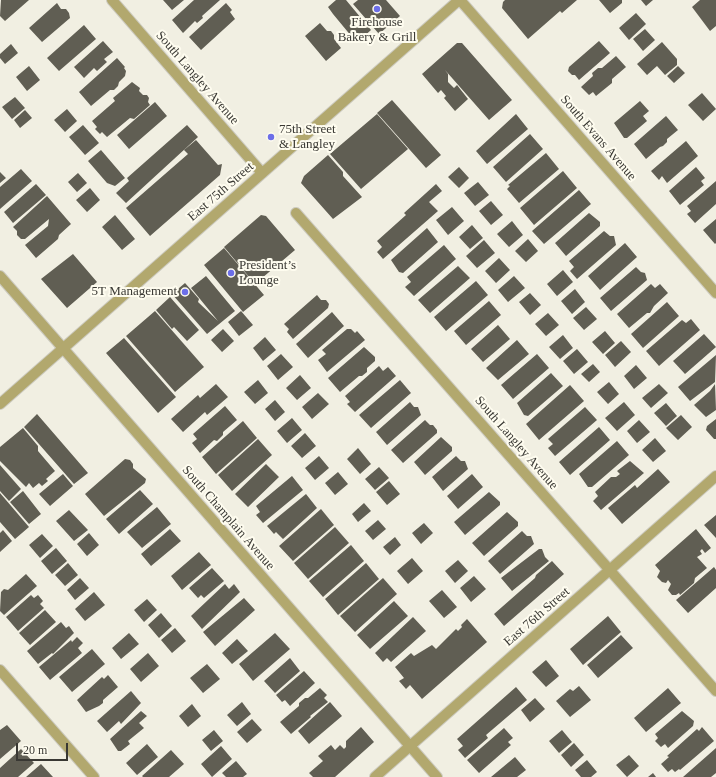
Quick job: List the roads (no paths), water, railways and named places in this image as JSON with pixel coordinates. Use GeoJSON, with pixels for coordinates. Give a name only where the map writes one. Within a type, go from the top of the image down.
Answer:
{"type":"FeatureCollection","features":[{"type":"Feature","properties":{"kind":"street","name":"South Langley Avenue"},"geometry":{"type":"LineString","coordinates":[[112,0],[262,173]]}},
{"type":"Feature","properties":{"kind":"street","name":"East 75th Street"},"geometry":{"type":"LineString","coordinates":[[0,404],[460,0]]}},
{"type":"Feature","properties":{"kind":"street","name":"South Evans Avenue"},"geometry":{"type":"LineString","coordinates":[[460,0],[716,293]]}},
{"type":"Feature","properties":{"kind":"street","name":"South Langley Avenue"},"geometry":{"type":"LineString","coordinates":[[296,213],[716,691]]}},
{"type":"Feature","properties":{"kind":"street","name":"South Champlain Avenue"},"geometry":{"type":"LineString","coordinates":[[0,276],[437,777]]}},
{"type":"Feature","properties":{"kind":"street","name":"East 76th Street"},"geometry":{"type":"LineString","coordinates":[[375,777],[716,476]]}},
{"type":"Feature","properties":{"kind":"street"},"geometry":{"type":"LineString","coordinates":[[0,670],[94,777]]}},
{"type":"Feature","properties":{"kind":"place","name":"Firehouse Bakery & Grill"},"geometry":{"type":"Point","coordinates":[377,9]}},
{"type":"Feature","properties":{"kind":"place","name":"75th Street & Langley"},"geometry":{"type":"Point","coordinates":[271,137]}},
{"type":"Feature","properties":{"kind":"place","name":"President’s Lounge"},"geometry":{"type":"Point","coordinates":[231,273]}},
{"type":"Feature","properties":{"kind":"place","name":"5T Management"},"geometry":{"type":"Point","coordinates":[185,292]}}]}
